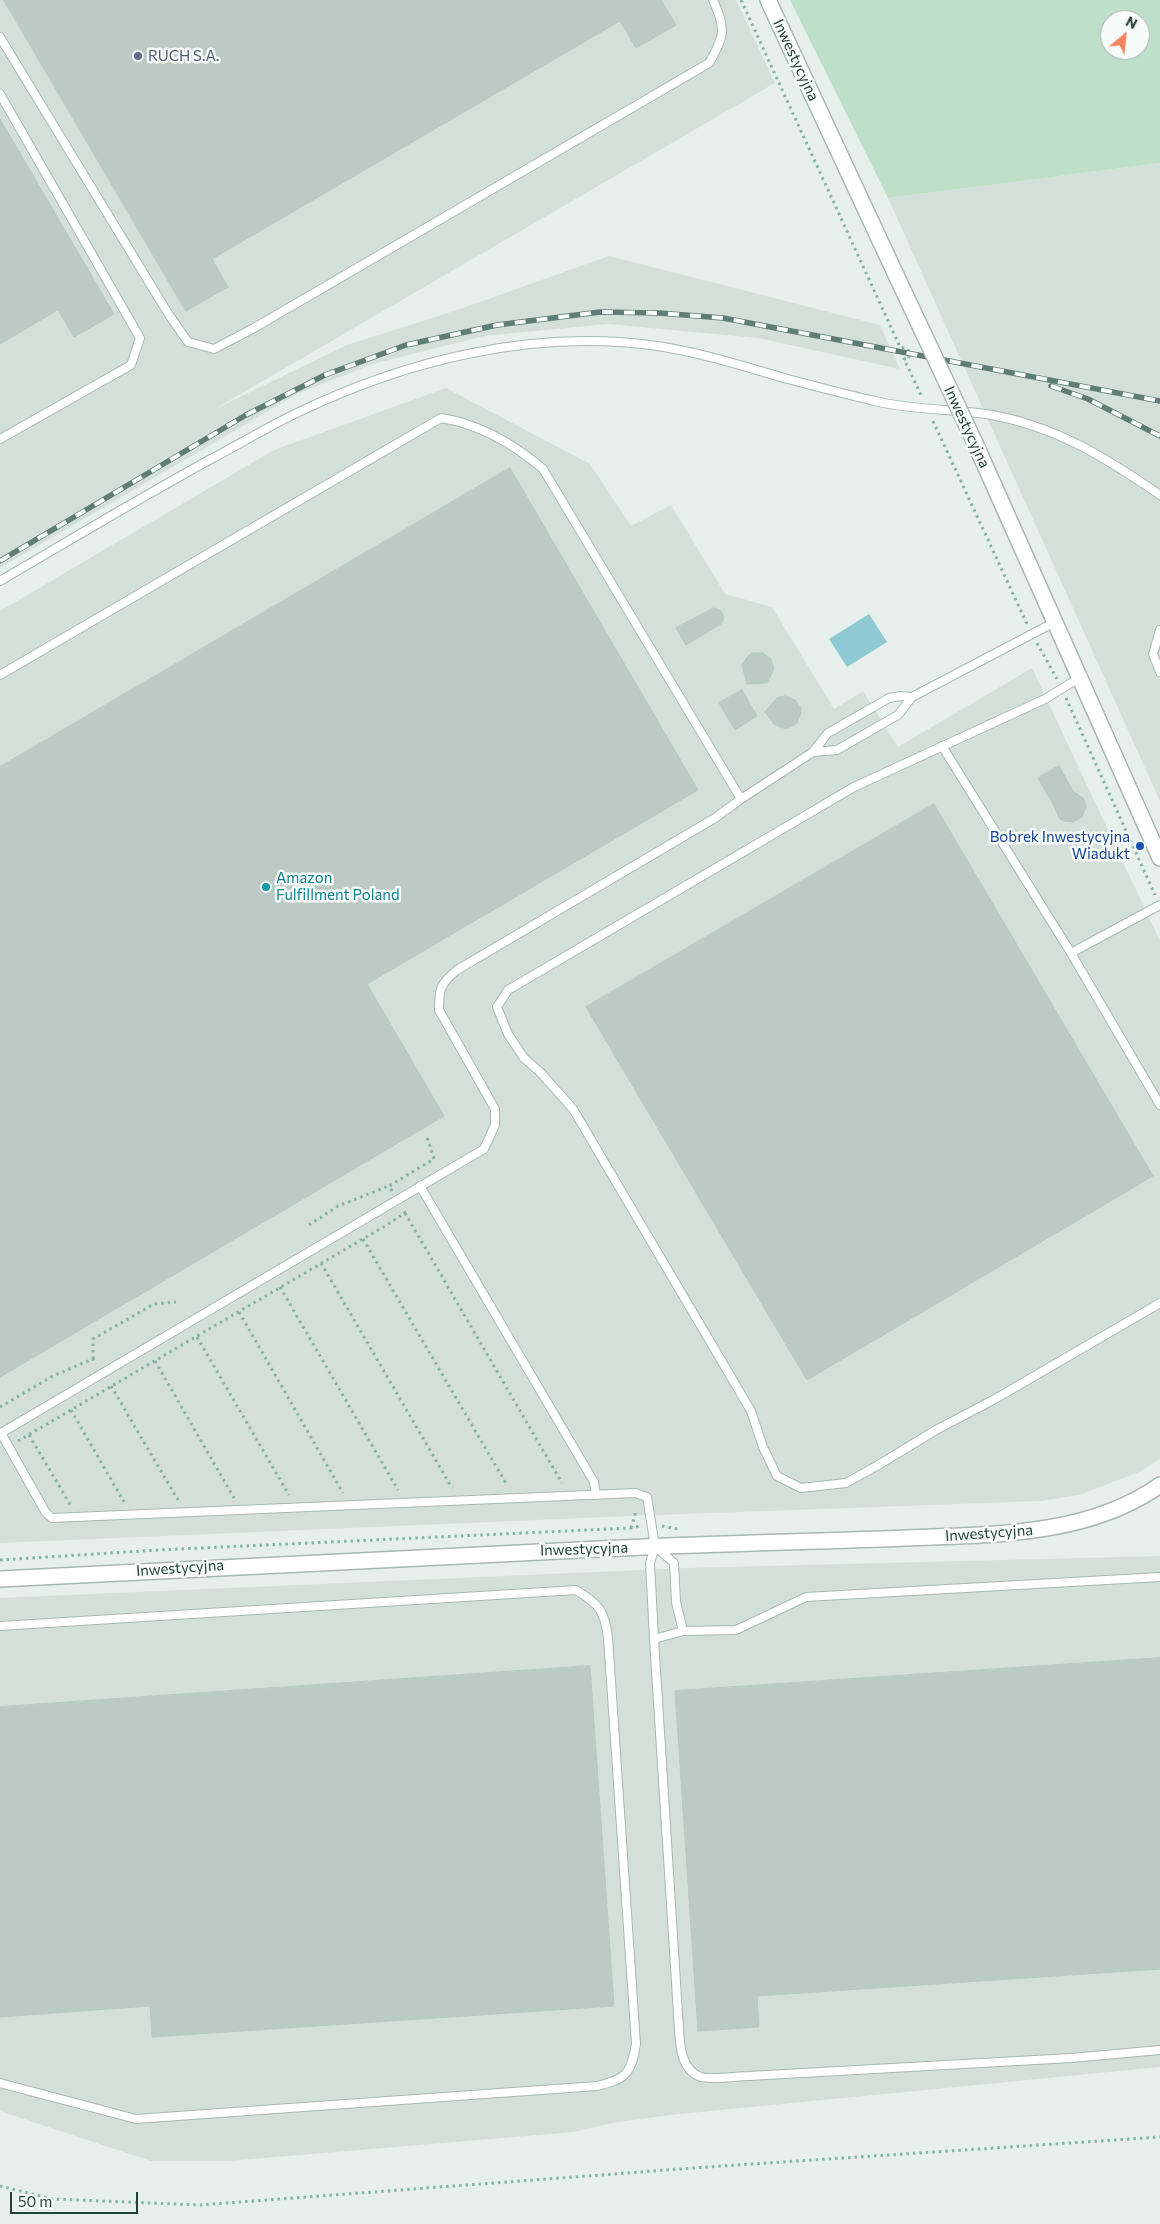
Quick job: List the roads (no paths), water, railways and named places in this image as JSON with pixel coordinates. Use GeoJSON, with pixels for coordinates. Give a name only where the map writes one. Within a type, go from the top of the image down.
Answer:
{"type":"FeatureCollection","features":[{"type":"Feature","properties":{"kind":"street","name":"Inwestycyjna"},"geometry":{"type":"LineString","coordinates":[[768,0],[974,443],[1160,858]]}},
{"type":"Feature","properties":{"kind":"street","name":"Inwestycyjna"},"geometry":{"type":"LineString","coordinates":[[0,1579],[256,1564],[655,1546],[961,1535],[1049,1528],[1104,1514],[1150,1492],[1160,1485]]}},
{"type":"Feature","properties":{"kind":"lane"},"geometry":{"type":"LineString","coordinates":[[0,37],[169,315],[188,342],[214,349],[254,328],[709,63],[721,43],[723,21],[713,0]]}},
{"type":"Feature","properties":{"kind":"lane"},"geometry":{"type":"LineString","coordinates":[[0,94],[140,338],[131,365],[0,439]]}},
{"type":"Feature","properties":{"kind":"lane"},"geometry":{"type":"LineString","coordinates":[[0,581],[168,483],[299,412],[368,383],[419,365],[488,350],[557,342],[651,345],[710,356],[813,386],[892,405],[988,415],[1062,435],[1113,462],[1160,495]]}},
{"type":"Feature","properties":{"kind":"lane"},"geometry":{"type":"LineString","coordinates":[[0,675],[441,418],[464,421],[524,453],[544,469],[742,799]]}},
{"type":"Feature","properties":{"kind":"lane"},"geometry":{"type":"LineString","coordinates":[[813,752],[837,750],[898,715],[912,697],[1055,622]]}},
{"type":"Feature","properties":{"kind":"lane"},"geometry":{"type":"LineString","coordinates":[[1160,630],[1154,654],[1160,672]]}},
{"type":"Feature","properties":{"kind":"lane"},"geometry":{"type":"LineString","coordinates":[[1079,678],[1062,689],[854,786],[508,990],[497,1007],[508,1034],[524,1058],[573,1109],[751,1411],[763,1447],[777,1476],[801,1488],[846,1483],[1160,1303]]}},
{"type":"Feature","properties":{"kind":"lane"},"geometry":{"type":"LineString","coordinates":[[912,697],[900,696],[889,698],[828,733],[813,752],[715,818],[457,970],[443,982],[439,994],[439,1010],[494,1109],[495,1125],[484,1149],[0,1433],[46,1513],[52,1518],[596,1494],[635,1493],[647,1497],[655,1546],[650,1563],[678,2014],[683,2059],[690,2070],[702,2078],[1071,2058],[1160,2050]]}},
{"type":"Feature","properties":{"kind":"lane"},"geometry":{"type":"LineString","coordinates":[[942,746],[1071,953],[1160,1105]]}},
{"type":"Feature","properties":{"kind":"lane"},"geometry":{"type":"LineString","coordinates":[[1071,953],[1159,905]]}},
{"type":"Feature","properties":{"kind":"lane"},"geometry":{"type":"LineString","coordinates":[[420,1186],[594,1482],[596,1494]]}},
{"type":"Feature","properties":{"kind":"lane"},"geometry":{"type":"LineString","coordinates":[[655,1546],[674,1563],[676,1602],[683,1631]]}},
{"type":"Feature","properties":{"kind":"lane"},"geometry":{"type":"LineString","coordinates":[[654,1639],[683,1631],[736,1630],[806,1597],[1160,1577]]}},
{"type":"Feature","properties":{"kind":"lane"},"geometry":{"type":"LineString","coordinates":[[0,1626],[576,1590],[595,1602],[606,1618],[608,1638],[636,2044],[632,2066],[618,2081],[597,2086],[136,2119],[0,2083]]}},
{"type":"Feature","properties":{"kind":"water"},"geometry":{"type":"Polygon","coordinates":[[[869,614],[887,642],[847,667],[829,639],[869,614]]]}},
{"type":"Feature","properties":{"kind":"railway"},"geometry":{"type":"LineString","coordinates":[[0,561],[246,415],[325,375],[406,345],[497,325],[600,312],[659,313],[723,318],[1160,401]]}},
{"type":"Feature","properties":{"kind":"railway"},"geometry":{"type":"LineString","coordinates":[[1051,386],[1088,399],[1160,436]]}},
{"type":"Feature","properties":{"kind":"place","name":"RUCH S.A."},"geometry":{"type":"Point","coordinates":[138,56]}},
{"type":"Feature","properties":{"kind":"place","name":"Bobrek Inwestycyjna Wiadukt"},"geometry":{"type":"Point","coordinates":[1140,846]}},
{"type":"Feature","properties":{"kind":"place","name":"Amazon Fulfillment Poland"},"geometry":{"type":"Point","coordinates":[266,887]}}]}
